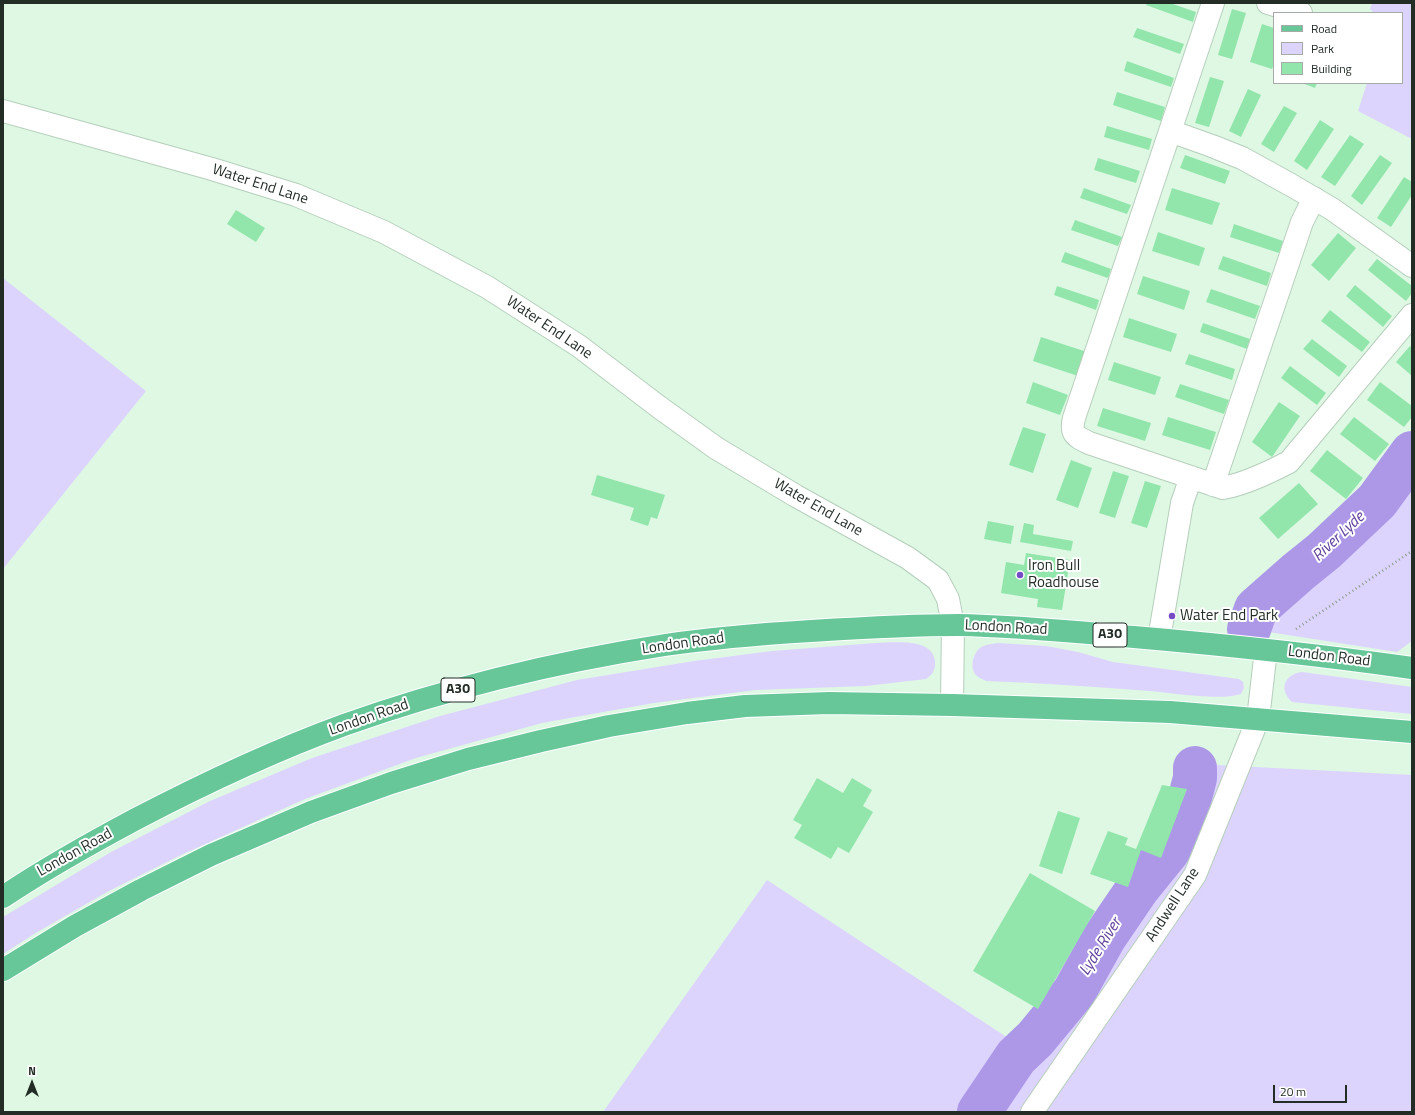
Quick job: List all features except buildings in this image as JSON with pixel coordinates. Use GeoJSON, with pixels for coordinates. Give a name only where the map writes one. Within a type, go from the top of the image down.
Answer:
{"type":"FeatureCollection","features":[{"type":"Feature","properties":{"kind":"main road","name":"London Road"},"geometry":{"type":"LineString","coordinates":[[3,897],[34,876],[180,796],[259,760],[342,726],[490,680],[574,661],[666,645],[743,636],[850,628],[954,625],[999,626],[1159,639],[1266,650],[1412,668]]}},
{"type":"Feature","properties":{"kind":"main road"},"geometry":{"type":"LineString","coordinates":[[3,970],[82,922],[141,890],[211,855],[318,810],[391,782],[468,759],[609,726],[687,713],[738,707],[829,703],[952,705],[1170,712],[1412,732]]}},
{"type":"Feature","properties":{"kind":"street"},"geometry":{"type":"LineString","coordinates":[[1213,3],[1074,418],[1072,428],[1074,433],[1080,439],[1089,443],[1213,485],[1223,488],[1233,486],[1289,462],[1412,315]]}},
{"type":"Feature","properties":{"kind":"street"},"geometry":{"type":"LineString","coordinates":[[1268,3],[1299,12]]}},
{"type":"Feature","properties":{"kind":"street","name":"Water End Lane"},"geometry":{"type":"LineString","coordinates":[[3,111],[212,168],[296,195],[384,232],[480,283],[579,346],[716,448],[796,496],[914,563],[938,580],[948,599],[954,625],[952,705]]}},
{"type":"Feature","properties":{"kind":"street"},"geometry":{"type":"LineString","coordinates":[[1170,131],[1242,158],[1314,198],[1332,209],[1412,266]]}},
{"type":"Feature","properties":{"kind":"street"},"geometry":{"type":"LineString","coordinates":[[1213,485],[1302,222],[1314,198]]}},
{"type":"Feature","properties":{"kind":"street"},"geometry":{"type":"LineString","coordinates":[[1159,639],[1182,503],[1191,477]]}},
{"type":"Feature","properties":{"kind":"street","name":"Andwell Lane"},"geometry":{"type":"LineString","coordinates":[[1032,1112],[1195,875],[1258,719],[1266,650]]}},
{"type":"Feature","properties":{"kind":"path"},"geometry":{"type":"LineString","coordinates":[[1266,650],[1412,551]]}},
{"type":"Feature","properties":{"kind":"green space"},"geometry":{"type":"Polygon","coordinates":[[[1372,3],[1412,3],[1412,139],[1358,111],[1367,84],[1403,84],[1403,12],[1373,12],[1370,9],[1372,3]]]}},
{"type":"Feature","properties":{"kind":"green space"},"geometry":{"type":"Polygon","coordinates":[[[3,278],[146,391],[3,569],[3,278]]]}},
{"type":"Feature","properties":{"kind":"green space"},"geometry":{"type":"Polygon","coordinates":[[[1412,451],[1412,641],[1397,652],[1249,629],[1256,609],[1377,502],[1412,451]]]}},
{"type":"Feature","properties":{"kind":"green space"},"geometry":{"type":"Polygon","coordinates":[[[901,642],[911,643],[927,648],[932,653],[935,661],[933,672],[926,679],[866,686],[756,690],[654,703],[542,723],[416,758],[305,799],[181,855],[107,892],[34,934],[3,954],[3,917],[111,852],[210,801],[312,758],[440,716],[577,680],[694,661],[772,651],[901,642]]]}},
{"type":"Feature","properties":{"kind":"green space"},"geometry":{"type":"Polygon","coordinates":[[[998,643],[1046,646],[1078,652],[1113,662],[1239,679],[1243,682],[1244,688],[1241,694],[1209,697],[1109,688],[986,681],[973,671],[974,657],[978,650],[982,647],[989,644],[998,643]]]}},
{"type":"Feature","properties":{"kind":"green space"},"geometry":{"type":"Polygon","coordinates":[[[1302,672],[1412,687],[1412,714],[1292,702],[1285,692],[1285,683],[1291,676],[1302,672]]]}},
{"type":"Feature","properties":{"kind":"green space"},"geometry":{"type":"Polygon","coordinates":[[[1216,765],[1412,775],[1412,1112],[603,1112],[767,880],[1037,1057],[1216,765]]]}},
{"type":"Feature","properties":{"kind":"waterway","name":"River Lyde"},"geometry":{"type":"LineString","coordinates":[[1249,629],[1256,609],[1324,551],[1377,501],[1412,453]]}},
{"type":"Feature","properties":{"kind":"waterway","name":"Lyde River"},"geometry":{"type":"LineString","coordinates":[[979,1112],[1016,1057],[1035,1039],[1074,992],[1104,938],[1138,888],[1168,851],[1187,809],[1195,778],[1195,768]]}},
{"type":"Feature","properties":{"kind":"place","name":"Iron Bull Roadhouse"},"geometry":{"type":"Point","coordinates":[1020,575]}},
{"type":"Feature","properties":{"kind":"place","name":"Water End Park"},"geometry":{"type":"Point","coordinates":[1172,616]}}]}
